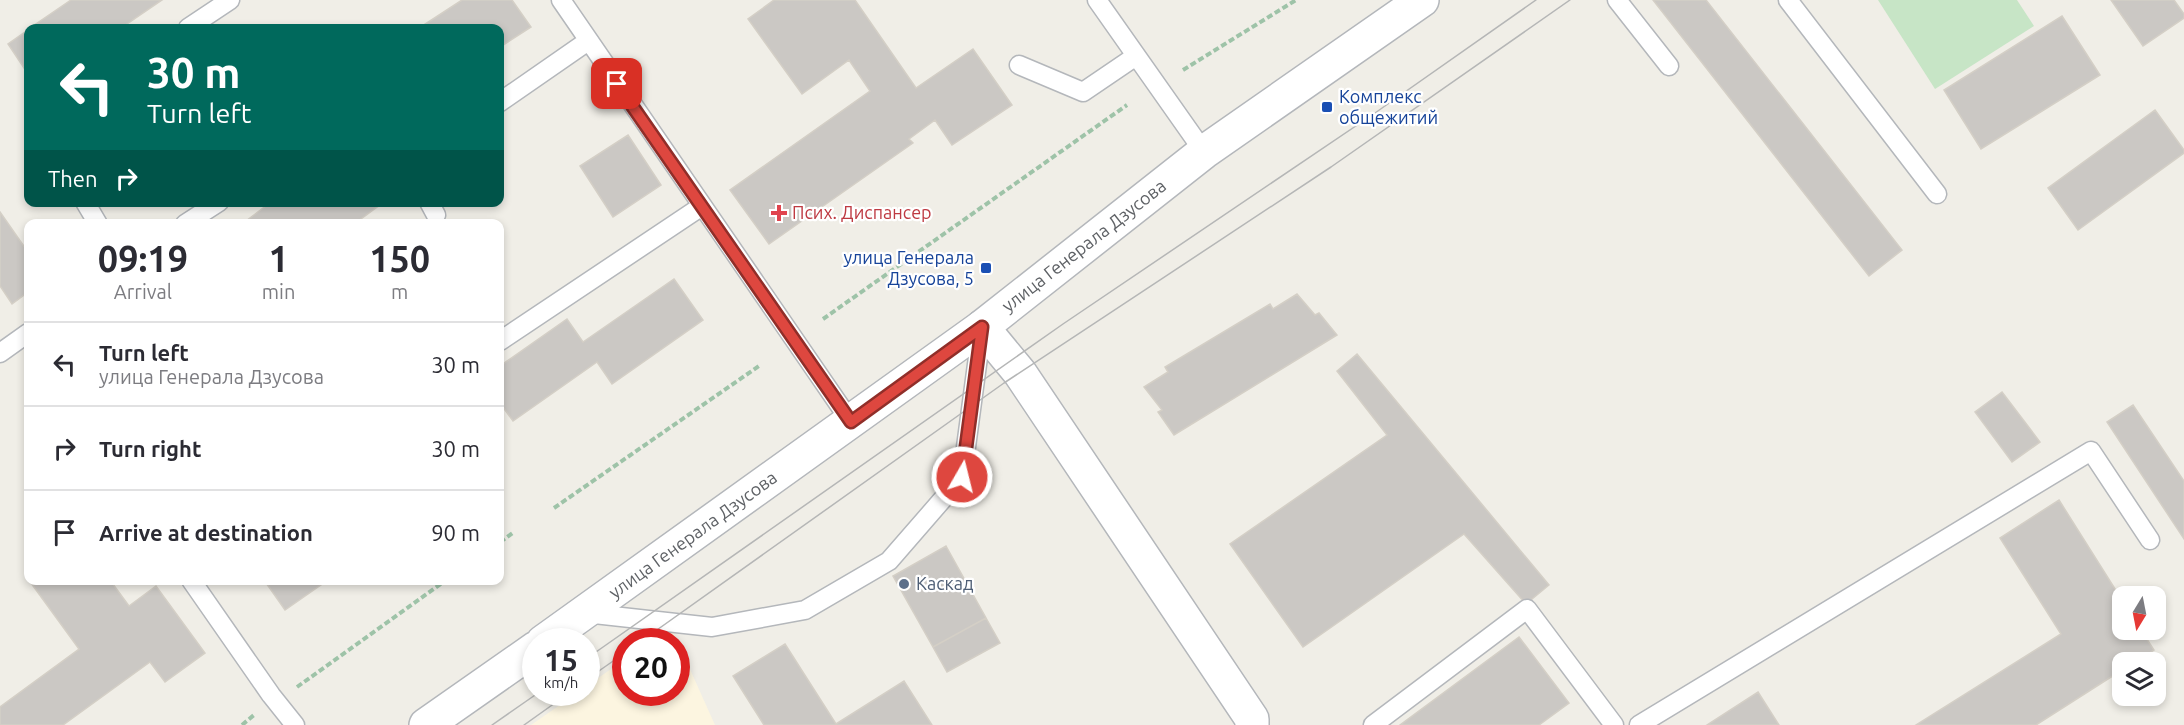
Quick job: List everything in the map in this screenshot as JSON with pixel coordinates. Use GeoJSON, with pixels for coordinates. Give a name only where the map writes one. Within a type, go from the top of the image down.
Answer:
{"type":"FeatureCollection","features":[{"type":"Feature","properties":{"kind":"street","name":"улица Генерала Дзусова"},"geometry":{"type":"LineString","coordinates":[[563,628],[982,327],[1204,152],[1422,0]]}},
{"type":"Feature","properties":{"kind":"street"},"geometry":{"type":"LineString","coordinates":[[982,327],[1020,373],[1258,723]]}},
{"type":"Feature","properties":{"kind":"street"},"geometry":{"type":"LineString","coordinates":[[426,725],[522,658]]}},
{"type":"Feature","properties":{"kind":"lane"},"geometry":{"type":"LineString","coordinates":[[194,24],[230,0]]}},
{"type":"Feature","properties":{"kind":"lane"},"geometry":{"type":"LineString","coordinates":[[561,0],[851,422]]}},
{"type":"Feature","properties":{"kind":"lane"},"geometry":{"type":"LineString","coordinates":[[1097,0],[1204,152]]}},
{"type":"Feature","properties":{"kind":"lane"},"geometry":{"type":"LineString","coordinates":[[1617,0],[1668,66]]}},
{"type":"Feature","properties":{"kind":"lane"},"geometry":{"type":"LineString","coordinates":[[1788,0],[1937,194]]}},
{"type":"Feature","properties":{"kind":"lane"},"geometry":{"type":"LineString","coordinates":[[504,99],[588,41]]}},
{"type":"Feature","properties":{"kind":"lane"},"geometry":{"type":"LineString","coordinates":[[1019,65],[1083,92],[1136,56]]}},
{"type":"Feature","properties":{"kind":"lane"},"geometry":{"type":"LineString","coordinates":[[504,338],[702,206]]}},
{"type":"Feature","properties":{"kind":"lane"},"geometry":{"type":"LineString","coordinates":[[193,219],[211,207]]}},
{"type":"Feature","properties":{"kind":"lane"},"geometry":{"type":"LineString","coordinates":[[585,613],[712,627],[724,625],[805,610],[888,561],[962,477],[982,327]]}},
{"type":"Feature","properties":{"kind":"lane"},"geometry":{"type":"LineString","coordinates":[[0,353],[24,336]]}},
{"type":"Feature","properties":{"kind":"lane"},"geometry":{"type":"LineString","coordinates":[[1639,725],[2091,451],[2150,540]]}},
{"type":"Feature","properties":{"kind":"lane"},"geometry":{"type":"LineString","coordinates":[[194,585],[271,695],[295,725]]}},
{"type":"Feature","properties":{"kind":"lane"},"geometry":{"type":"LineString","coordinates":[[1373,725],[1527,609],[1614,725]]}},
{"type":"Feature","properties":{"kind":"path"},"geometry":{"type":"LineString","coordinates":[[1183,70],[1296,0]]}},
{"type":"Feature","properties":{"kind":"path"},"geometry":{"type":"LineString","coordinates":[[823,319],[1127,105]]}},
{"type":"Feature","properties":{"kind":"path"},"geometry":{"type":"LineString","coordinates":[[554,508],[759,366]]}},
{"type":"Feature","properties":{"kind":"path"},"geometry":{"type":"LineString","coordinates":[[504,539],[514,532]]}},
{"type":"Feature","properties":{"kind":"path"},"geometry":{"type":"LineString","coordinates":[[294,690],[439,585]]}},
{"type":"Feature","properties":{"kind":"path"},"geometry":{"type":"LineString","coordinates":[[242,725],[254,716]]}},
{"type":"Feature","properties":{"kind":"shaded area"},"geometry":{"type":"Polygon","coordinates":[[[612,668],[612,706],[690,706],[690,669],[715,725],[531,725],[558,706],[600,706],[600,677],[612,668]]]}},
{"type":"Feature","properties":{"kind":"green space"},"geometry":{"type":"Polygon","coordinates":[[[1878,0],[2017,0],[2034,26],[1935,89],[1878,0]]]}},
{"type":"Feature","properties":{"kind":"building"},"geometry":{"type":"Polygon","coordinates":[[[71,0],[162,0],[127,24],[36,24],[71,0]]]}},
{"type":"Feature","properties":{"kind":"building"},"geometry":{"type":"Polygon","coordinates":[[[462,0],[512,0],[531,27],[504,44],[504,24],[425,24],[462,0]]]}},
{"type":"Feature","properties":{"kind":"building"},"geometry":{"type":"Polygon","coordinates":[[[774,0],[855,0],[916,88],[973,49],[1012,105],[952,145],[935,120],[909,139],[913,143],[769,244],[730,190],[870,91],[849,60],[802,94],[748,19],[774,0]]]}},
{"type":"Feature","properties":{"kind":"building"},"geometry":{"type":"Polygon","coordinates":[[[1653,0],[1706,0],[1902,250],[1869,276],[1653,0]]]}},
{"type":"Feature","properties":{"kind":"building"},"geometry":{"type":"Polygon","coordinates":[[[2111,0],[2174,0],[2184,14],[2184,18],[2143,46],[2111,0]]]}},
{"type":"Feature","properties":{"kind":"building"},"geometry":{"type":"Polygon","coordinates":[[[2062,16],[2100,75],[1981,149],[1944,90],[2062,16]]]}},
{"type":"Feature","properties":{"kind":"building"},"geometry":{"type":"Polygon","coordinates":[[[24,33],[24,68],[8,44],[24,33]]]}},
{"type":"Feature","properties":{"kind":"building"},"geometry":{"type":"Polygon","coordinates":[[[2155,110],[2184,153],[2078,230],[2048,188],[2155,110]]]}},
{"type":"Feature","properties":{"kind":"building"},"geometry":{"type":"Polygon","coordinates":[[[628,135],[661,185],[613,217],[580,166],[628,135]]]}},
{"type":"Feature","properties":{"kind":"building"},"geometry":{"type":"Polygon","coordinates":[[[264,207],[377,207],[361,219],[249,219],[264,207]]]}},
{"type":"Feature","properties":{"kind":"building"},"geometry":{"type":"Polygon","coordinates":[[[0,212],[24,246],[24,295],[12,304],[0,286],[0,212]]]}},
{"type":"Feature","properties":{"kind":"building"},"geometry":{"type":"Polygon","coordinates":[[[674,279],[703,320],[612,384],[597,362],[513,421],[504,409],[504,363],[567,319],[583,342],[674,279]]]}},
{"type":"Feature","properties":{"kind":"building"},"geometry":{"type":"Polygon","coordinates":[[[1297,294],[1315,315],[1319,313],[1337,335],[1174,435],[1158,412],[1162,410],[1144,387],[1168,372],[1165,367],[1270,304],[1273,309],[1297,294]]]}},
{"type":"Feature","properties":{"kind":"building"},"geometry":{"type":"Polygon","coordinates":[[[1357,354],[1549,585],[1526,604],[1464,534],[1303,647],[1230,544],[1387,435],[1337,371],[1357,354]]]}},
{"type":"Feature","properties":{"kind":"building"},"geometry":{"type":"Polygon","coordinates":[[[2002,392],[2040,442],[2012,462],[1975,412],[2002,392]]]}},
{"type":"Feature","properties":{"kind":"building"},"geometry":{"type":"Polygon","coordinates":[[[2133,405],[2184,481],[2184,539],[2107,422],[2133,405]]]}},
{"type":"Feature","properties":{"kind":"building"},"geometry":{"type":"Polygon","coordinates":[[[2059,500],[2113,586],[2112,640],[2148,640],[2154,650],[2151,652],[2112,652],[2112,676],[2036,725],[1916,725],[2061,634],[2000,538],[2059,500]]]}},
{"type":"Feature","properties":{"kind":"building"},"geometry":{"type":"Polygon","coordinates":[[[946,546],[986,618],[933,647],[893,576],[946,546]]]}},
{"type":"Feature","properties":{"kind":"building"},"geometry":{"type":"Polygon","coordinates":[[[32,585],[114,585],[129,606],[156,586],[205,653],[165,682],[150,662],[63,725],[0,725],[0,707],[79,649],[32,585]]]}},
{"type":"Feature","properties":{"kind":"building"},"geometry":{"type":"Polygon","coordinates":[[[268,585],[321,585],[285,610],[268,585]]]}},
{"type":"Feature","properties":{"kind":"building"},"geometry":{"type":"Polygon","coordinates":[[[986,618],[1000,643],[947,672],[933,647],[986,618]]]}},
{"type":"Feature","properties":{"kind":"building"},"geometry":{"type":"Polygon","coordinates":[[[1519,637],[1569,703],[1539,725],[1400,725],[1519,637]]]}},
{"type":"Feature","properties":{"kind":"building"},"geometry":{"type":"Polygon","coordinates":[[[785,644],[836,724],[904,681],[932,725],[764,725],[733,676],[785,644]]]}},
{"type":"Feature","properties":{"kind":"building"},"geometry":{"type":"Polygon","coordinates":[[[1758,692],[1779,725],[1707,725],[1758,692]]]}},
{"type":"Feature","properties":{"kind":"tram line"},"geometry":{"type":"LineString","coordinates":[[600,649],[1063,324],[1375,113],[1536,0]]}},
{"type":"Feature","properties":{"kind":"tram line"},"geometry":{"type":"LineString","coordinates":[[660,628],[1004,383],[1331,167],[1570,0]]}},
{"type":"Feature","properties":{"kind":"tram line"},"geometry":{"type":"LineString","coordinates":[[600,670],[612,662]]}},
{"type":"Feature","properties":{"kind":"tram line"},"geometry":{"type":"LineString","coordinates":[[492,725],[522,704]]}},
{"type":"Feature","properties":{"kind":"tram line"},"geometry":{"type":"LineString","coordinates":[[524,725],[551,706]]}},
{"type":"Feature","properties":{"kind":"place","name":"Комплекс общежитий"},"geometry":{"type":"Point","coordinates":[1327,107]}},
{"type":"Feature","properties":{"kind":"place","name":"Псих. Диспансер"},"geometry":{"type":"Point","coordinates":[779,213]}},
{"type":"Feature","properties":{"kind":"place","name":"улица Генерала Дзусова, 5"},"geometry":{"type":"Point","coordinates":[986,268]}},
{"type":"Feature","properties":{"kind":"place","name":"Каскад"},"geometry":{"type":"Point","coordinates":[904,584]}},
{"type":"Feature","properties":{"kind":"route"},"geometry":{"type":"LineString","coordinates":[[617,84],[851,422],[982,327],[962,477]]}}]}
